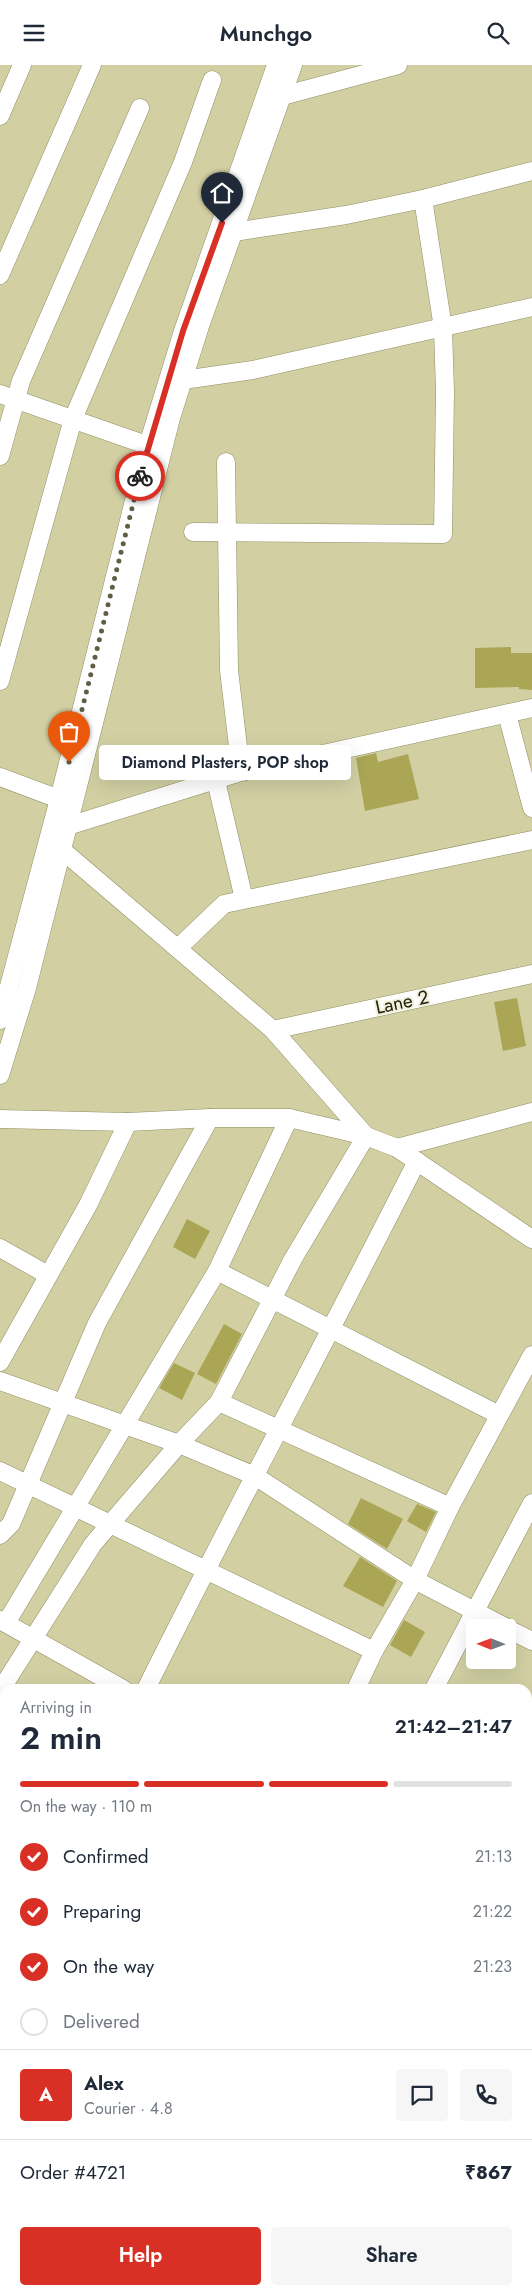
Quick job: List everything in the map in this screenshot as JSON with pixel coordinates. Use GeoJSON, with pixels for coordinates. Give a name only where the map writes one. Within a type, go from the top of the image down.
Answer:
{"type":"FeatureCollection","features":[{"type":"Feature","properties":{"kind":"street"},"geometry":{"type":"LineString","coordinates":[[0,116],[22,65]]}},
{"type":"Feature","properties":{"kind":"street"},"geometry":{"type":"LineString","coordinates":[[0,275],[92,65]]}},
{"type":"Feature","properties":{"kind":"street"},"geometry":{"type":"LineString","coordinates":[[0,1075],[27,988],[68,826],[183,331],[276,65]]}},
{"type":"Feature","properties":{"kind":"street"},"geometry":{"type":"LineString","coordinates":[[0,1020],[155,448],[183,380],[293,65]]}},
{"type":"Feature","properties":{"kind":"street"},"geometry":{"type":"LineString","coordinates":[[282,96],[398,65]]}},
{"type":"Feature","properties":{"kind":"street"},"geometry":{"type":"LineString","coordinates":[[0,681],[73,419],[183,162],[212,81]]}},
{"type":"Feature","properties":{"kind":"street"},"geometry":{"type":"LineString","coordinates":[[0,456],[8,396],[21,381],[140,108]]}},
{"type":"Feature","properties":{"kind":"street"},"geometry":{"type":"LineString","coordinates":[[234,232],[346,215],[422,199],[532,171]]}},
{"type":"Feature","properties":{"kind":"street"},"geometry":{"type":"LineString","coordinates":[[192,532],[226,534],[443,534],[445,392],[443,328],[422,199]]}},
{"type":"Feature","properties":{"kind":"street"},"geometry":{"type":"LineString","coordinates":[[183,380],[253,370],[532,307]]}},
{"type":"Feature","properties":{"kind":"street"},"geometry":{"type":"LineString","coordinates":[[8,396],[155,448]]}},
{"type":"Feature","properties":{"kind":"street"},"geometry":{"type":"LineString","coordinates":[[226,462],[229,670],[241,772]]}},
{"type":"Feature","properties":{"kind":"street"},"geometry":{"type":"LineString","coordinates":[[68,826],[241,772],[532,708]]}},
{"type":"Feature","properties":{"kind":"street"},"geometry":{"type":"LineString","coordinates":[[507,715],[532,808]]}},
{"type":"Feature","properties":{"kind":"street"},"geometry":{"type":"LineString","coordinates":[[0,777],[59,799]]}},
{"type":"Feature","properties":{"kind":"street"},"geometry":{"type":"LineString","coordinates":[[216,781],[244,899]]}},
{"type":"Feature","properties":{"kind":"street"},"geometry":{"type":"LineString","coordinates":[[178,947],[224,904],[532,840]]}},
{"type":"Feature","properties":{"kind":"street"},"geometry":{"type":"LineString","coordinates":[[62,850],[178,947],[272,1030],[366,1136]]}},
{"type":"Feature","properties":{"kind":"street","name":"Lane 2"},"geometry":{"type":"LineString","coordinates":[[272,1030],[532,974]]}},
{"type":"Feature","properties":{"kind":"street"},"geometry":{"type":"LineString","coordinates":[[397,1148],[532,1112]]}},
{"type":"Feature","properties":{"kind":"street"},"geometry":{"type":"LineString","coordinates":[[0,1535],[11,1524],[97,1323],[210,1118]]}},
{"type":"Feature","properties":{"kind":"street"},"geometry":{"type":"LineString","coordinates":[[0,1119],[128,1122],[210,1118],[289,1119],[366,1136],[397,1148],[530,1237]]}},
{"type":"Feature","properties":{"kind":"street"},"geometry":{"type":"LineString","coordinates":[[114,1684],[3,1621],[76,1507],[217,1271],[289,1119]]}},
{"type":"Feature","properties":{"kind":"street"},"geometry":{"type":"LineString","coordinates":[[0,1362],[88,1205],[128,1122]]}},
{"type":"Feature","properties":{"kind":"street"},"geometry":{"type":"LineString","coordinates":[[4,1684],[93,1544],[179,1444],[219,1402],[293,1259],[366,1136]]}},
{"type":"Feature","properties":{"kind":"street"},"geometry":{"type":"LineString","coordinates":[[148,1684],[205,1570],[332,1330],[418,1161]]}},
{"type":"Feature","properties":{"kind":"street"},"geometry":{"type":"LineString","coordinates":[[0,1248],[48,1275]]}},
{"type":"Feature","properties":{"kind":"street"},"geometry":{"type":"LineString","coordinates":[[217,1271],[500,1415]]}},
{"type":"Feature","properties":{"kind":"street"},"geometry":{"type":"LineString","coordinates":[[358,1684],[374,1651],[415,1580],[450,1507],[532,1355]]}},
{"type":"Feature","properties":{"kind":"street"},"geometry":{"type":"LineString","coordinates":[[0,1381],[179,1444],[255,1476],[415,1580],[489,1619]]}},
{"type":"Feature","properties":{"kind":"street"},"geometry":{"type":"LineString","coordinates":[[219,1402],[450,1507]]}},
{"type":"Feature","properties":{"kind":"street"},"geometry":{"type":"LineString","coordinates":[[0,1471],[374,1651]]}},
{"type":"Feature","properties":{"kind":"street"},"geometry":{"type":"LineString","coordinates":[[437,1684],[532,1503]]}},
{"type":"Feature","properties":{"kind":"street"},"geometry":{"type":"LineString","coordinates":[[516,1633],[532,1641]]}},
{"type":"Feature","properties":{"kind":"building"},"geometry":{"type":"Polygon","coordinates":[[[511,647],[511,653],[532,653],[532,690],[519,689],[519,687],[475,688],[475,648],[511,647]]]}},
{"type":"Feature","properties":{"kind":"building"},"geometry":{"type":"Polygon","coordinates":[[[376,753],[378,762],[408,754],[419,799],[365,811],[356,758],[376,753]]]}},
{"type":"Feature","properties":{"kind":"building"},"geometry":{"type":"Polygon","coordinates":[[[517,998],[526,1046],[503,1051],[494,1002],[517,998]]]}},
{"type":"Feature","properties":{"kind":"building"},"geometry":{"type":"Polygon","coordinates":[[[187,1219],[210,1231],[195,1259],[173,1247],[187,1219]]]}},
{"type":"Feature","properties":{"kind":"building"},"geometry":{"type":"Polygon","coordinates":[[[224,1324],[242,1334],[216,1384],[197,1374],[224,1324]]]}},
{"type":"Feature","properties":{"kind":"building"},"geometry":{"type":"Polygon","coordinates":[[[174,1363],[195,1373],[182,1400],[159,1388],[174,1363]]]}},
{"type":"Feature","properties":{"kind":"building"},"geometry":{"type":"Polygon","coordinates":[[[361,1498],[403,1519],[387,1549],[348,1524],[361,1498]]]}},
{"type":"Feature","properties":{"kind":"building"},"geometry":{"type":"Polygon","coordinates":[[[417,1504],[436,1512],[426,1532],[407,1521],[417,1504]]]}},
{"type":"Feature","properties":{"kind":"building"},"geometry":{"type":"Polygon","coordinates":[[[360,1557],[397,1581],[383,1607],[343,1586],[360,1557]]]}},
{"type":"Feature","properties":{"kind":"building"},"geometry":{"type":"Polygon","coordinates":[[[404,1620],[425,1632],[411,1657],[390,1645],[404,1620]]]}},
{"type":"Feature","properties":{"kind":"way so far"},"geometry":{"type":"LineString","coordinates":[[69,762],[140,476]]}},
{"type":"Feature","properties":{"kind":"place","name":"Diamond Plasters, POP shop"},"geometry":{"type":"Point","coordinates":[69,762]}},
{"type":"Feature","properties":{"kind":"route"},"geometry":{"type":"LineString","coordinates":[[140,476],[183,331],[222,223]]}}]}
